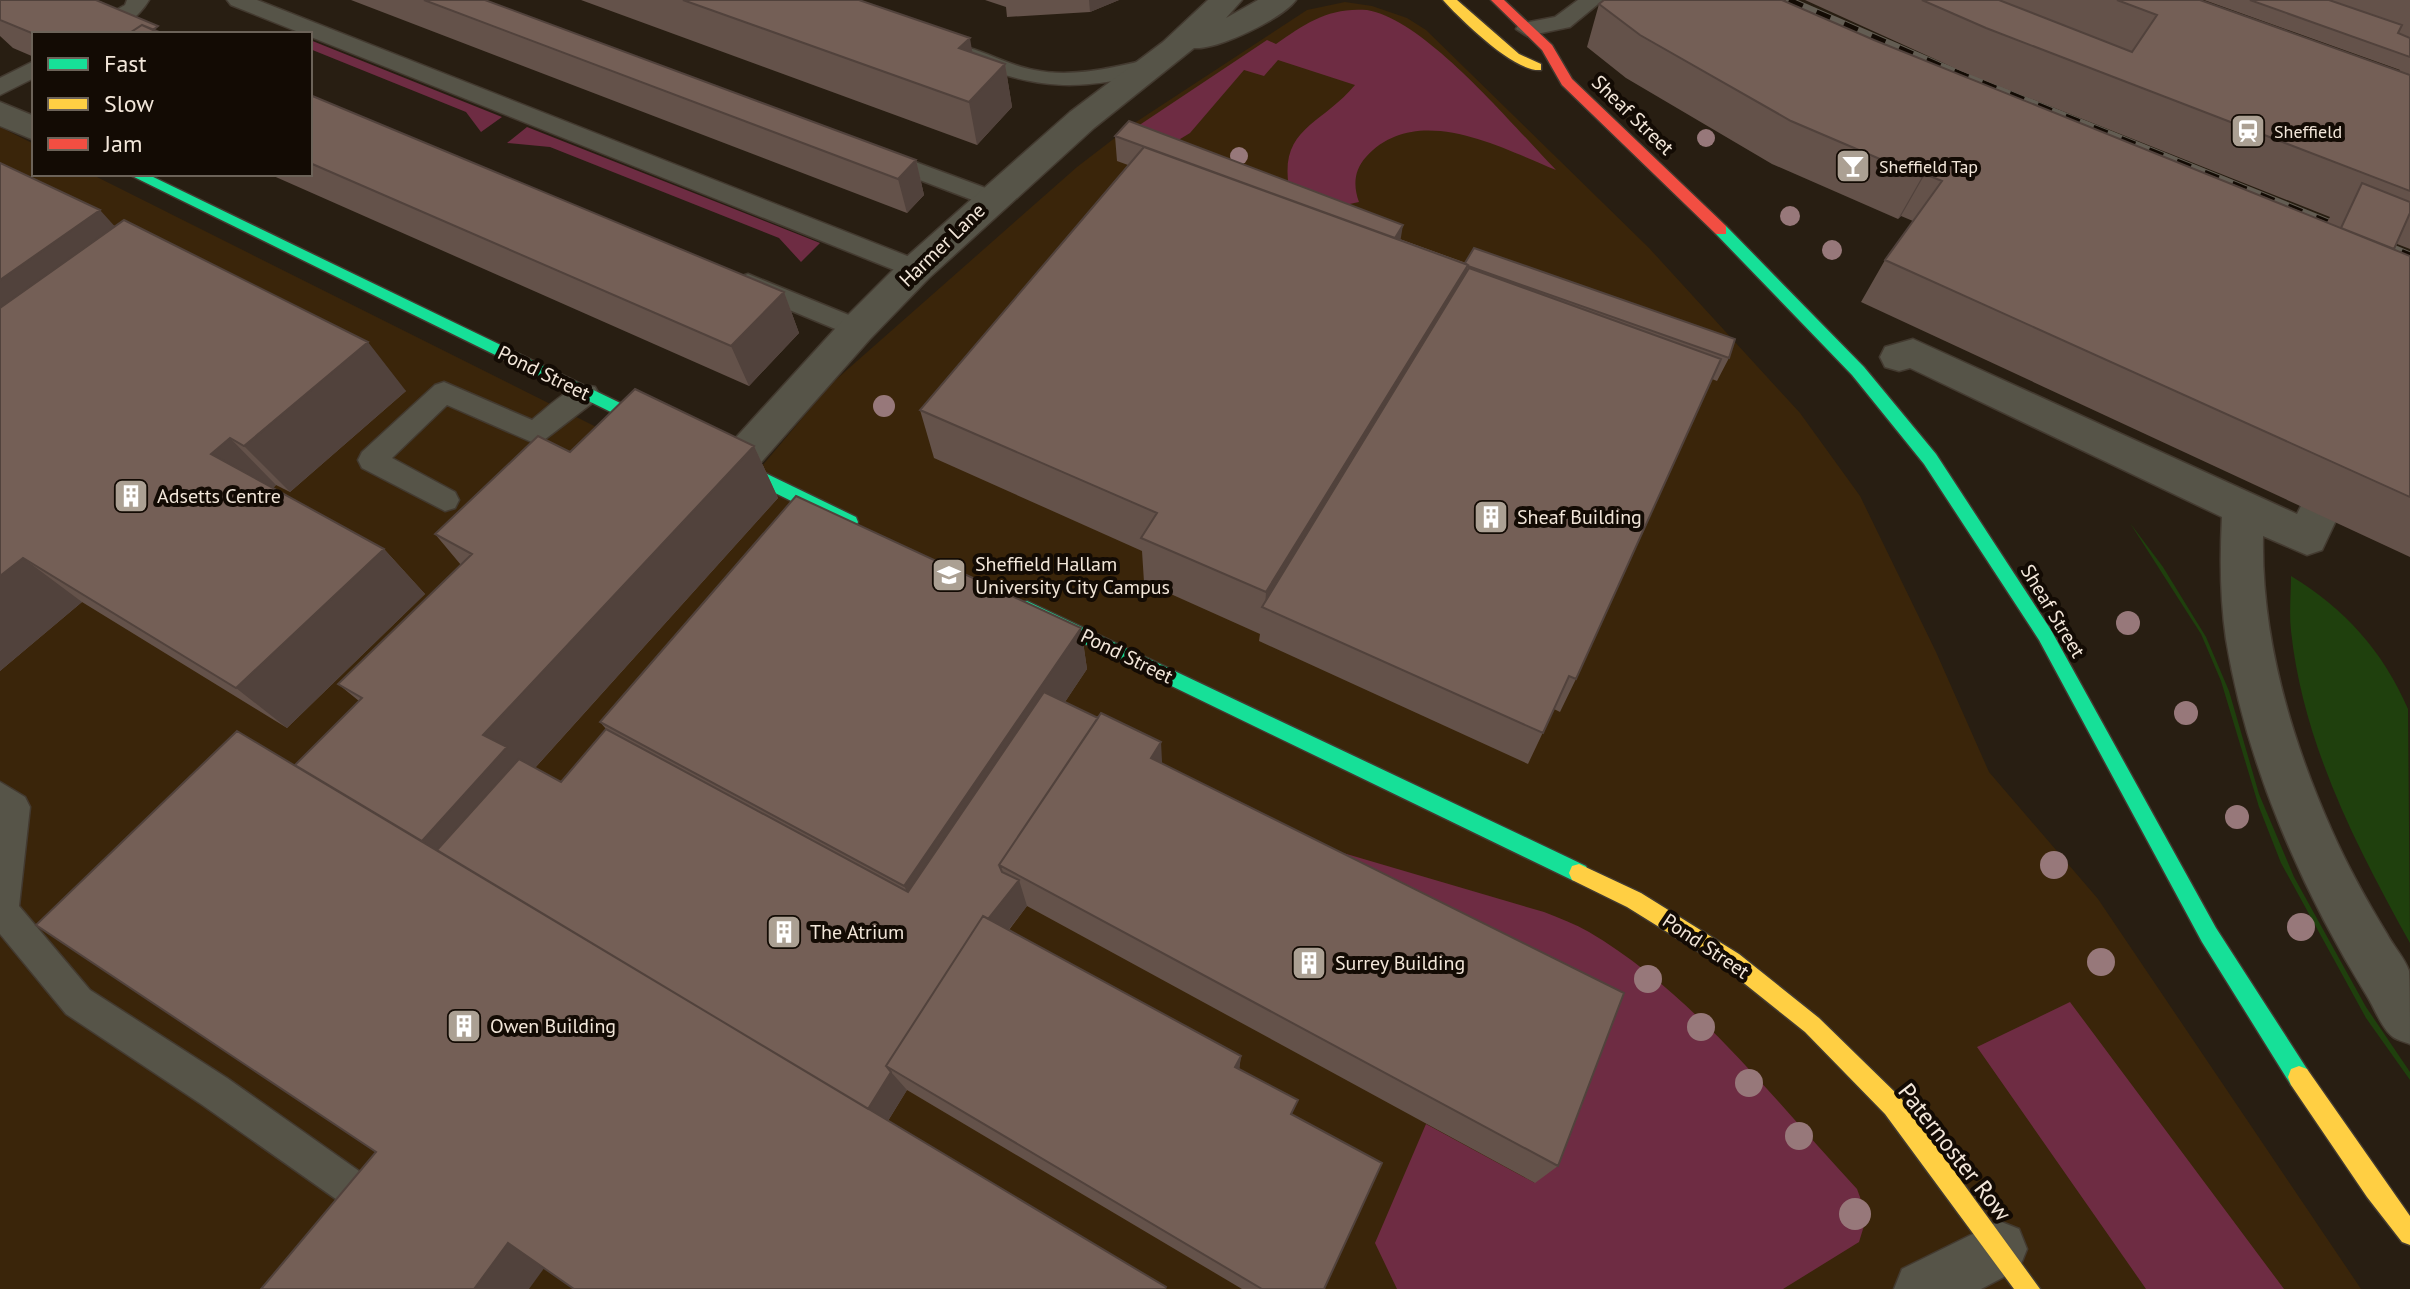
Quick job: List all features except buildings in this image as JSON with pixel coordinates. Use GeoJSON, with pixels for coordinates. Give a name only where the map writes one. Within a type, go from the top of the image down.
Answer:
{"type":"FeatureCollection","features":[{"type":"Feature","properties":{"kind":"main road","name":"Sheaf Street"},"geometry":{"type":"LineString","coordinates":[[1449,0],[1514,57],[1567,82]]}},
{"type":"Feature","properties":{"kind":"main road","name":"Sheaf Street"},"geometry":{"type":"LineString","coordinates":[[1497,0],[1547,48],[1567,82],[1740,249],[1858,371],[1930,459],[2045,635],[2209,935],[2287,1059],[2375,1189],[2410,1234]]}},
{"type":"Feature","properties":{"kind":"main road","name":"Pond Street"},"geometry":{"type":"LineString","coordinates":[[139,176],[862,528]]}},
{"type":"Feature","properties":{"kind":"main road","name":"Pond Street"},"geometry":{"type":"LineString","coordinates":[[1004,597],[1634,900],[1732,961],[1783,1000],[1837,1049]]}},
{"type":"Feature","properties":{"kind":"main road","name":"Paternoster Row"},"geometry":{"type":"LineString","coordinates":[[1837,1049],[1913,1130],[2014,1269]]}},
{"type":"Feature","properties":{"kind":"street","name":"Harmer Lane"},"geometry":{"type":"LineString","coordinates":[[734,466],[857,329],[916,269],[1082,120],[1162,58],[1226,0]]}},
{"type":"Feature","properties":{"kind":"street","name":"Harmer Lane"},"geometry":{"type":"LineString","coordinates":[[1162,58],[1243,22],[1280,0]]}},
{"type":"Feature","properties":{"kind":"street"},"geometry":{"type":"LineString","coordinates":[[0,113],[32,128]]}},
{"type":"Feature","properties":{"kind":"street"},"geometry":{"type":"LineString","coordinates":[[1899,357],[1913,353],[2159,455],[2243,509],[2307,538],[2318,514]]}},
{"type":"Feature","properties":{"kind":"street"},"geometry":{"type":"LineString","coordinates":[[2243,509],[2240,583],[2250,646],[2272,728],[2308,829],[2331,881],[2360,937],[2410,1018]]}},
{"type":"Feature","properties":{"kind":"street"},"geometry":{"type":"LineString","coordinates":[[1922,1289],[2014,1269]]}},
{"type":"Feature","properties":{"kind":"lane"},"geometry":{"type":"LineString","coordinates":[[238,0],[916,269]]}},
{"type":"Feature","properties":{"kind":"lane"},"geometry":{"type":"LineString","coordinates":[[1527,29],[1562,22],[1592,0]]}},
{"type":"Feature","properties":{"kind":"lane"},"geometry":{"type":"LineString","coordinates":[[103,27],[138,10]]}},
{"type":"Feature","properties":{"kind":"lane"},"geometry":{"type":"LineString","coordinates":[[948,47],[1020,74],[1051,79],[1087,78],[1162,58]]}},
{"type":"Feature","properties":{"kind":"lane"},"geometry":{"type":"LineString","coordinates":[[0,88],[32,69]]}},
{"type":"Feature","properties":{"kind":"lane"},"geometry":{"type":"LineString","coordinates":[[867,152],[991,199]]}},
{"type":"Feature","properties":{"kind":"lane"},"geometry":{"type":"LineString","coordinates":[[729,275],[857,329]]}},
{"type":"Feature","properties":{"kind":"lane"},"geometry":{"type":"LineString","coordinates":[[445,500],[372,460],[444,392],[534,433],[586,394]]}},
{"type":"Feature","properties":{"kind":"lane"},"geometry":{"type":"LineString","coordinates":[[0,797],[14,807],[2,911],[78,1002],[214,1091],[391,1217]]}},
{"type":"Feature","properties":{"kind":"shaded area","name":"Sheffield Hallam University City Campus"},"geometry":{"type":"Polygon","coordinates":[[[1345,2],[1372,6],[1407,18],[1426,30],[1649,248],[1800,413],[1860,496],[1936,652],[1989,772],[2098,899],[2361,1289],[0,1289],[0,127],[32,143],[32,176],[95,176],[736,497],[831,384],[1077,167],[1133,124],[1307,10],[1345,2]]]}},
{"type":"Feature","properties":{"kind":"shaded area"},"geometry":{"type":"Polygon","coordinates":[[[1367,10],[1390,18],[1441,53],[1556,170],[1460,134],[1409,132],[1387,141],[1362,162],[1356,178],[1359,202],[1331,208],[1292,202],[1288,178],[1294,144],[1302,132],[1355,85],[1278,60],[1264,76],[1244,70],[1190,133],[1154,155],[1138,126],[1267,40],[1276,44],[1308,23],[1329,14],[1367,10]]]}},
{"type":"Feature","properties":{"kind":"shaded area"},"geometry":{"type":"Polygon","coordinates":[[[312,41],[502,117],[481,132],[466,112],[312,50],[312,41]]]}},
{"type":"Feature","properties":{"kind":"shaded area"},"geometry":{"type":"Polygon","coordinates":[[[527,127],[820,243],[801,262],[779,238],[550,147],[507,143],[527,127]]]}},
{"type":"Feature","properties":{"kind":"shaded area"},"geometry":{"type":"Polygon","coordinates":[[[2130,523],[2163,567],[2206,637],[2229,691],[2259,794],[2294,877],[2366,1007],[2410,1072],[2410,1080],[2366,1018],[2281,863],[2259,807],[2221,681],[2201,634],[2130,523]]]}},
{"type":"Feature","properties":{"kind":"shaded area"},"geometry":{"type":"Polygon","coordinates":[[[2291,576],[2329,603],[2360,633],[2387,668],[2408,709],[2410,943],[2352,831],[2307,713],[2290,624],[2291,576]]]}},
{"type":"Feature","properties":{"kind":"shaded area"},"geometry":{"type":"Polygon","coordinates":[[[1166,801],[1544,912],[1589,932],[1627,957],[1698,1017],[1857,1189],[1867,1216],[1859,1242],[1783,1289],[1397,1289],[1375,1243],[1426,1124],[1535,1183],[1166,801]]]}},
{"type":"Feature","properties":{"kind":"shaded area"},"geometry":{"type":"Polygon","coordinates":[[[2070,1002],[2284,1289],[2146,1289],[1977,1047],[2070,1002]]]}},
{"type":"Feature","properties":{"kind":"railway"},"geometry":{"type":"LineString","coordinates":[[1789,0],[1939,65],[2348,230]]}},
{"type":"Feature","properties":{"kind":"railway"},"geometry":{"type":"LineString","coordinates":[[2374,240],[2410,255]]}},
{"type":"Feature","properties":{"kind":"traffic: fast"},"geometry":{"type":"LineString","coordinates":[[139,176],[850,522]]}},
{"type":"Feature","properties":{"kind":"traffic: fast"},"geometry":{"type":"LineString","coordinates":[[1721,230],[1858,371],[1930,459],[2045,635],[2209,935],[2299,1077]]}},
{"type":"Feature","properties":{"kind":"traffic: fast"},"geometry":{"type":"LineString","coordinates":[[1027,608],[1579,873]]}},
{"type":"Feature","properties":{"kind":"traffic: slow"},"geometry":{"type":"LineString","coordinates":[[1449,0],[1514,57],[1536,67]]}},
{"type":"Feature","properties":{"kind":"traffic: slow"},"geometry":{"type":"LineString","coordinates":[[1579,873],[1634,900],[1732,961],[1812,1025],[1893,1106],[2028,1289]]}},
{"type":"Feature","properties":{"kind":"traffic: slow"},"geometry":{"type":"LineString","coordinates":[[2299,1077],[2375,1189],[2410,1234]]}},
{"type":"Feature","properties":{"kind":"traffic: jam"},"geometry":{"type":"LineString","coordinates":[[1497,0],[1547,48],[1567,82],[1721,230]]}},
{"type":"Feature","properties":{"kind":"place","name":"Sheffield"},"geometry":{"type":"Point","coordinates":[2248,131]}},
{"type":"Feature","properties":{"kind":"place","name":"Sheffield Tap"},"geometry":{"type":"Point","coordinates":[1853,166]}},
{"type":"Feature","properties":{"kind":"place","name":"Adsetts Centre"},"geometry":{"type":"Point","coordinates":[131,496]}},
{"type":"Feature","properties":{"kind":"place","name":"Sheaf Building"},"geometry":{"type":"Point","coordinates":[1491,517]}},
{"type":"Feature","properties":{"kind":"place","name":"Sheffield Hallam University City Campus"},"geometry":{"type":"Point","coordinates":[949,575]}},
{"type":"Feature","properties":{"kind":"place","name":"The Atrium"},"geometry":{"type":"Point","coordinates":[784,932]}},
{"type":"Feature","properties":{"kind":"place","name":"Surrey Building"},"geometry":{"type":"Point","coordinates":[1309,963]}},
{"type":"Feature","properties":{"kind":"place","name":"Owen Building"},"geometry":{"type":"Point","coordinates":[464,1026]}}]}
